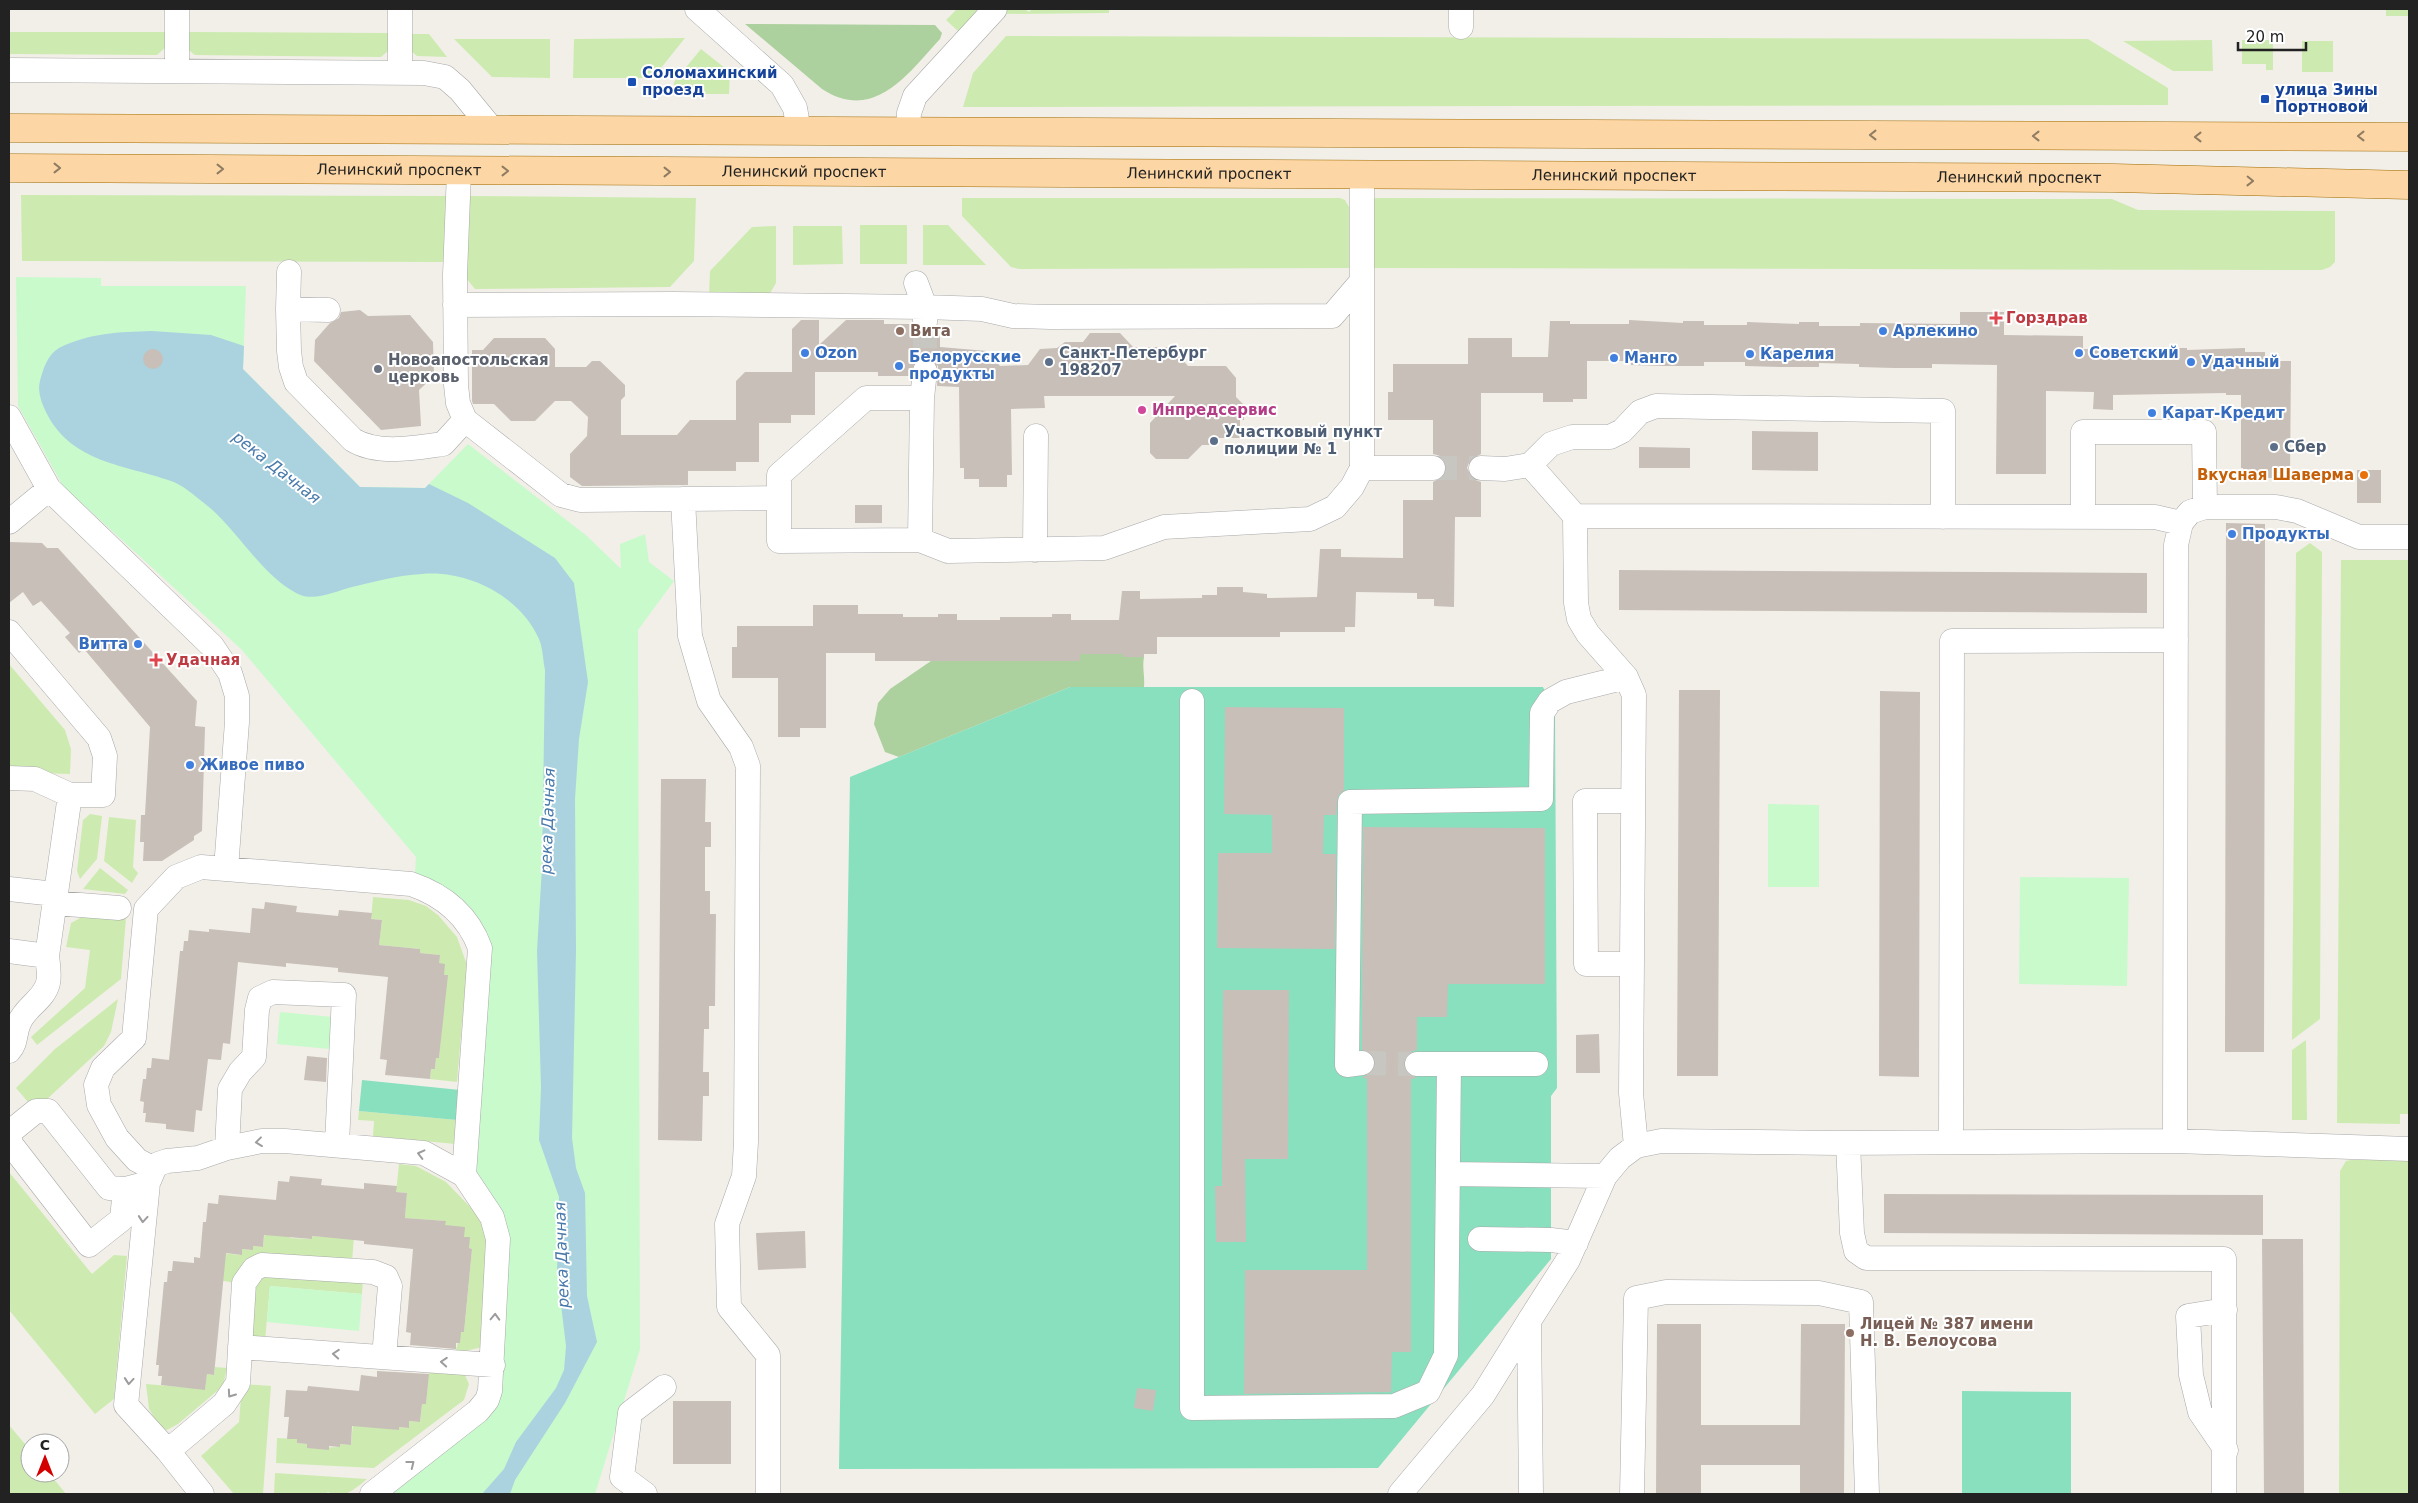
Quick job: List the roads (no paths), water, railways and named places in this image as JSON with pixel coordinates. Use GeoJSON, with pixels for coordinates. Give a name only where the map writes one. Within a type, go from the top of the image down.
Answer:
{"type":"FeatureCollection","features":[{"type":"Feature","properties":{"kind":"main road"},"geometry":{"type":"LineString","coordinates":[[9,128],[2409,137]]}},
{"type":"Feature","properties":{"kind":"main road","name":"Ленинский проспект"},"geometry":{"type":"LineString","coordinates":[[9,168],[2104,178],[2409,184]]}},
{"type":"Feature","properties":{"kind":"street"},"geometry":{"type":"LineString","coordinates":[[177,9],[177,71]]}},
{"type":"Feature","properties":{"kind":"street"},"geometry":{"type":"LineString","coordinates":[[697,9],[782,85],[795,108],[799,131]]}},
{"type":"Feature","properties":{"kind":"street"},"geometry":{"type":"LineString","coordinates":[[908,131],[909,113],[915,96],[995,9]]}},
{"type":"Feature","properties":{"kind":"street"},"geometry":{"type":"LineString","coordinates":[[400,10],[400,72]]}},
{"type":"Feature","properties":{"kind":"street"},"geometry":{"type":"LineString","coordinates":[[9,70],[424,73],[445,77],[460,90],[492,129]]}},
{"type":"Feature","properties":{"kind":"street"},"geometry":{"type":"LineString","coordinates":[[459,171],[455,305],[456,385],[458,403],[465,420],[561,495],[580,500],[779,498]]}},
{"type":"Feature","properties":{"kind":"street"},"geometry":{"type":"LineString","coordinates":[[922,398],[866,398],[779,475],[779,541],[920,540],[948,550],[1104,548],[1164,527],[1310,519],[1335,507],[1352,488],[1362,468],[1362,174]]}},
{"type":"Feature","properties":{"kind":"street"},"geometry":{"type":"LineString","coordinates":[[289,272],[289,351],[291,367],[296,382],[353,440],[365,447],[379,448],[417,448],[443,444],[465,420]]}},
{"type":"Feature","properties":{"kind":"street"},"geometry":{"type":"LineString","coordinates":[[455,305],[674,304],[925,316],[982,309],[1013,316],[1051,318],[1332,316],[1362,281]]}},
{"type":"Feature","properties":{"kind":"street"},"geometry":{"type":"LineString","coordinates":[[916,283],[925,316]]}},
{"type":"Feature","properties":{"kind":"street"},"geometry":{"type":"LineString","coordinates":[[288,309],[328,310]]}},
{"type":"Feature","properties":{"kind":"street"},"geometry":{"type":"LineString","coordinates":[[920,540],[922,398],[925,371]]}},
{"type":"Feature","properties":{"kind":"street"},"geometry":{"type":"LineString","coordinates":[[1481,468],[1505,469],[1530,465],[1551,444],[1572,437],[1610,437],[1622,431],[1640,412],[1656,406],[1943,411],[1943,517]]}},
{"type":"Feature","properties":{"kind":"street"},"geometry":{"type":"LineString","coordinates":[[9,417],[49,489],[212,646],[230,672],[237,696],[237,722],[226,869]]}},
{"type":"Feature","properties":{"kind":"street"},"geometry":{"type":"LineString","coordinates":[[2084,517],[2083,432],[2204,432],[2204,507]]}},
{"type":"Feature","properties":{"kind":"street"},"geometry":{"type":"LineString","coordinates":[[1035,550],[1036,436]]}},
{"type":"Feature","properties":{"kind":"street"},"geometry":{"type":"LineString","coordinates":[[1530,465],[1575,516],[1576,604],[1579,619],[1588,634],[1626,677],[1634,695],[1631,1093],[1636,1146]]}},
{"type":"Feature","properties":{"kind":"street"},"geometry":{"type":"LineString","coordinates":[[1362,468],[1433,468]]}},
{"type":"Feature","properties":{"kind":"street"},"geometry":{"type":"LineString","coordinates":[[9,522],[49,489]]}},
{"type":"Feature","properties":{"kind":"street"},"geometry":{"type":"LineString","coordinates":[[683,499],[690,636],[709,702],[742,747],[748,766],[746,1142],[744,1176],[727,1224],[729,1307],[768,1355],[768,1494]]}},
{"type":"Feature","properties":{"kind":"street"},"geometry":{"type":"LineString","coordinates":[[2175,1141],[2176,545],[2181,523],[2190,512],[2204,507],[2276,507],[2297,511],[2359,537],[2409,537]]}},
{"type":"Feature","properties":{"kind":"street"},"geometry":{"type":"LineString","coordinates":[[1575,516],[2155,517],[2181,523]]}},
{"type":"Feature","properties":{"kind":"street"},"geometry":{"type":"LineString","coordinates":[[9,632],[99,738],[105,756],[103,795],[70,794],[35,779],[9,778]]}},
{"type":"Feature","properties":{"kind":"street"},"geometry":{"type":"LineString","coordinates":[[1951,1142],[1952,641],[2176,640]]}},
{"type":"Feature","properties":{"kind":"street"},"geometry":{"type":"LineString","coordinates":[[1362,1063],[1347,1065],[1350,802],[1541,799],[1542,714],[1550,701],[1566,692],[1626,677]]}},
{"type":"Feature","properties":{"kind":"street"},"geometry":{"type":"LineString","coordinates":[[1192,701],[1192,1408],[1394,1406],[1428,1392],[1446,1355],[1450,1064]]}},
{"type":"Feature","properties":{"kind":"street"},"geometry":{"type":"LineString","coordinates":[[9,1051],[15,1043],[18,1023],[27,1010],[42,996],[48,983],[47,956],[70,794]]}},
{"type":"Feature","properties":{"kind":"street"},"geometry":{"type":"LineString","coordinates":[[1632,964],[1586,964],[1584,801],[1633,800]]}},
{"type":"Feature","properties":{"kind":"street"},"geometry":{"type":"LineString","coordinates":[[151,1176],[117,1138],[99,1105],[96,1085],[103,1068],[134,1038],[146,909],[176,877],[201,867],[411,884],[439,896],[466,920],[474,932],[480,948],[464,1175]]}},
{"type":"Feature","properties":{"kind":"street"},"geometry":{"type":"LineString","coordinates":[[9,889],[54,899],[119,908]]}},
{"type":"Feature","properties":{"kind":"street"},"geometry":{"type":"LineString","coordinates":[[9,951],[47,956]]}},
{"type":"Feature","properties":{"kind":"street"},"geometry":{"type":"LineString","coordinates":[[227,1148],[230,1089],[240,1072],[254,1057],[257,1010],[260,998],[273,992],[344,995],[337,1144]]}},
{"type":"Feature","properties":{"kind":"street"},"geometry":{"type":"LineString","coordinates":[[1417,1064],[1536,1064]]}},
{"type":"Feature","properties":{"kind":"street"},"geometry":{"type":"LineString","coordinates":[[125,1189],[122,1219],[89,1245],[10,1143],[10,1132],[36,1111],[48,1111],[109,1188],[125,1189],[151,1176]]}},
{"type":"Feature","properties":{"kind":"street"},"geometry":{"type":"LineString","coordinates":[[202,1494],[168,1451],[126,1405],[151,1176],[158,1164],[167,1161],[198,1158],[227,1148],[262,1141],[337,1144],[424,1153],[464,1175],[492,1217],[498,1239],[493,1366],[487,1400],[478,1410],[372,1494]]}},
{"type":"Feature","properties":{"kind":"street"},"geometry":{"type":"LineString","coordinates":[[1400,1494],[1483,1395],[1568,1260],[1605,1176],[1620,1158],[1636,1146],[1661,1141],[1848,1143],[2175,1141],[2409,1149]]}},
{"type":"Feature","properties":{"kind":"street"},"geometry":{"type":"LineString","coordinates":[[1848,1143],[1852,1233],[1856,1251],[1866,1258],[2224,1259],[2226,1450],[2224,1494]]}},
{"type":"Feature","properties":{"kind":"street"},"geometry":{"type":"LineString","coordinates":[[1448,1174],[1605,1176]]}},
{"type":"Feature","properties":{"kind":"street"},"geometry":{"type":"LineString","coordinates":[[1480,1239],[1551,1240],[1576,1244]]}},
{"type":"Feature","properties":{"kind":"street"},"geometry":{"type":"LineString","coordinates":[[168,1451],[232,1394],[238,1383],[244,1283],[254,1269],[271,1264],[373,1272],[386,1277],[390,1286],[384,1357]]}},
{"type":"Feature","properties":{"kind":"street"},"geometry":{"type":"LineString","coordinates":[[1632,1494],[1636,1298],[1666,1292],[1819,1293],[1861,1302],[1867,1494]]}},
{"type":"Feature","properties":{"kind":"street"},"geometry":{"type":"LineString","coordinates":[[2225,1310],[2188,1316],[2191,1375],[2200,1412],[2226,1450]]}},
{"type":"Feature","properties":{"kind":"street"},"geometry":{"type":"LineString","coordinates":[[1529,1321],[1531,1494]]}},
{"type":"Feature","properties":{"kind":"street"},"geometry":{"type":"LineString","coordinates":[[240,1348],[493,1366]]}},
{"type":"Feature","properties":{"kind":"street"},"geometry":{"type":"LineString","coordinates":[[645,1494],[622,1477],[630,1413],[664,1387]]}},
{"type":"Feature","properties":{"kind":"water","name":"река Дачная"},"geometry":{"type":"Polygon","coordinates":[[[152,331],[211,335],[244,346],[243,369],[360,487],[425,488],[429,484],[468,503],[555,558],[574,583],[588,682],[579,739],[575,799],[576,951],[572,1138],[576,1168],[585,1193],[587,1296],[597,1342],[565,1403],[515,1480],[510,1494],[482,1494],[504,1469],[516,1442],[556,1388],[564,1370],[566,1346],[557,1272],[559,1197],[539,1140],[541,1087],[537,951],[542,867],[545,670],[539,639],[519,610],[506,598],[474,581],[457,576],[422,574],[395,577],[318,596],[311,597],[298,594],[272,576],[216,513],[184,488],[171,481],[102,460],[85,453],[71,443],[58,430],[43,406],[39,389],[40,381],[49,358],[59,348],[93,336],[152,331]]]}},
{"type":"Feature","properties":{"kind":"tunnel"},"geometry":{"type":"LineString","coordinates":[[925,324],[925,371]]}},
{"type":"Feature","properties":{"kind":"tunnel"},"geometry":{"type":"LineString","coordinates":[[1433,468],[1481,468]]}},
{"type":"Feature","properties":{"kind":"tunnel"},"geometry":{"type":"LineString","coordinates":[[1362,1063],[1417,1064]]}},
{"type":"Feature","properties":{"kind":"place","name":"Соломахинский проезд"},"geometry":{"type":"Point","coordinates":[632,82]}},
{"type":"Feature","properties":{"kind":"place","name":"улица Зины Портновой"},"geometry":{"type":"Point","coordinates":[2265,99]}},
{"type":"Feature","properties":{"kind":"place","name":"Горздрав"},"geometry":{"type":"Point","coordinates":[1996,318]}},
{"type":"Feature","properties":{"kind":"place","name":"Вита"},"geometry":{"type":"Point","coordinates":[900,331]}},
{"type":"Feature","properties":{"kind":"place","name":"Арлекино"},"geometry":{"type":"Point","coordinates":[1883,331]}},
{"type":"Feature","properties":{"kind":"place","name":"Ozon"},"geometry":{"type":"Point","coordinates":[805,353]}},
{"type":"Feature","properties":{"kind":"place","name":"Советский"},"geometry":{"type":"Point","coordinates":[2079,353]}},
{"type":"Feature","properties":{"kind":"place","name":"Карелия"},"geometry":{"type":"Point","coordinates":[1750,354]}},
{"type":"Feature","properties":{"kind":"place","name":"Манго"},"geometry":{"type":"Point","coordinates":[1614,358]}},
{"type":"Feature","properties":{"kind":"place","name":"Санкт-Петербург 198207"},"geometry":{"type":"Point","coordinates":[1049,362]}},
{"type":"Feature","properties":{"kind":"place","name":"Удачный"},"geometry":{"type":"Point","coordinates":[2191,362]}},
{"type":"Feature","properties":{"kind":"place","name":"Белорусские продукты"},"geometry":{"type":"Point","coordinates":[899,366]}},
{"type":"Feature","properties":{"kind":"place","name":"Новоапостольская церковь"},"geometry":{"type":"Point","coordinates":[378,369]}},
{"type":"Feature","properties":{"kind":"place","name":"Инпредсервис"},"geometry":{"type":"Point","coordinates":[1142,410]}},
{"type":"Feature","properties":{"kind":"place","name":"Карат-Кредит"},"geometry":{"type":"Point","coordinates":[2152,413]}},
{"type":"Feature","properties":{"kind":"place","name":"Участковый пункт полиции № 1"},"geometry":{"type":"Point","coordinates":[1214,441]}},
{"type":"Feature","properties":{"kind":"place","name":"Сбер"},"geometry":{"type":"Point","coordinates":[2274,447]}},
{"type":"Feature","properties":{"kind":"place","name":"Вкусная Шаверма"},"geometry":{"type":"Point","coordinates":[2364,475]}},
{"type":"Feature","properties":{"kind":"place","name":"Продукты"},"geometry":{"type":"Point","coordinates":[2232,534]}},
{"type":"Feature","properties":{"kind":"place","name":"Витта"},"geometry":{"type":"Point","coordinates":[138,644]}},
{"type":"Feature","properties":{"kind":"place","name":"Удачная"},"geometry":{"type":"Point","coordinates":[156,660]}},
{"type":"Feature","properties":{"kind":"place","name":"Живое пиво"},"geometry":{"type":"Point","coordinates":[190,765]}},
{"type":"Feature","properties":{"kind":"place","name":"Лицей № 387 имени Н. В. Белоусова"},"geometry":{"type":"Point","coordinates":[1850,1333]}}]}
